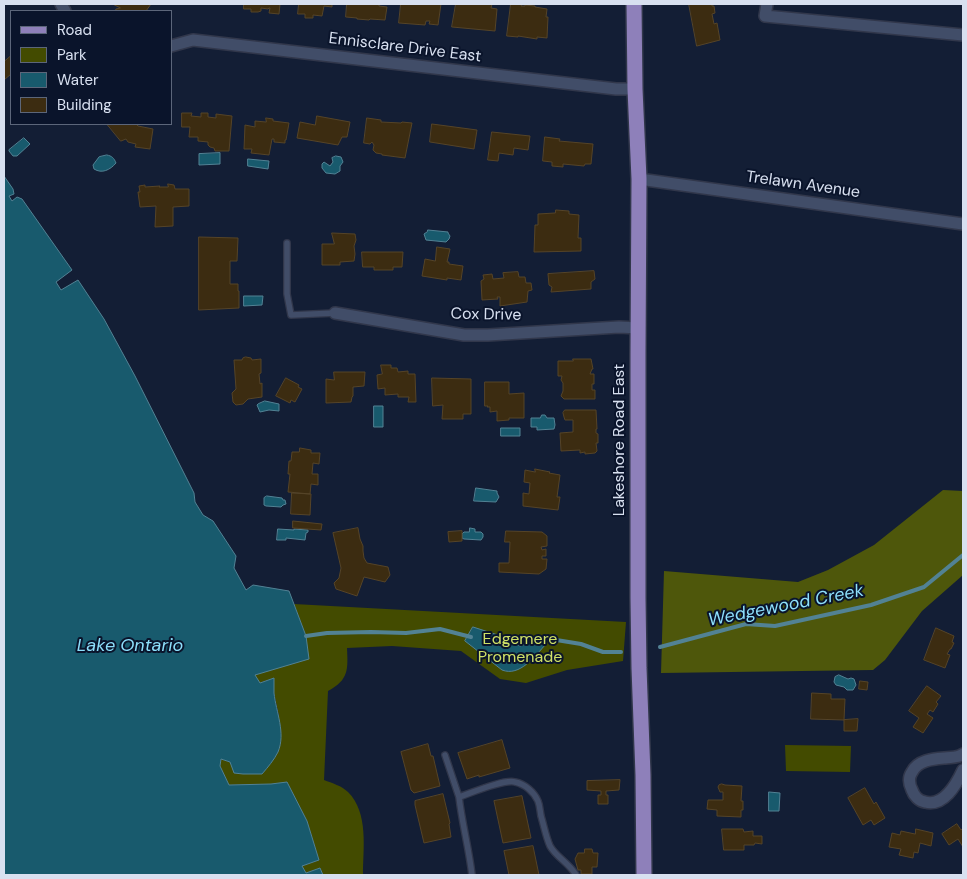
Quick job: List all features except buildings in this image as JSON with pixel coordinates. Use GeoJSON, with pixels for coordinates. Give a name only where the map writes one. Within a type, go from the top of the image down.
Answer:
{"type":"FeatureCollection","features":[{"type":"Feature","properties":{"kind":"main road","name":"Lakeshore Road East"},"geometry":{"type":"LineString","coordinates":[[634,4],[639,179],[639,668],[644,875]]}},
{"type":"Feature","properties":{"kind":"street"},"geometry":{"type":"LineString","coordinates":[[767,4],[765,16],[963,35]]}},
{"type":"Feature","properties":{"kind":"street","name":"Ennisclare Drive East"},"geometry":{"type":"LineString","coordinates":[[172,46],[193,40],[616,89],[635,88]]}},
{"type":"Feature","properties":{"kind":"street","name":"Trelawn Avenue"},"geometry":{"type":"LineString","coordinates":[[639,179],[963,224]]}},
{"type":"Feature","properties":{"kind":"street","name":"Cox Drive"},"geometry":{"type":"LineString","coordinates":[[335,313],[464,335],[619,327],[638,328]]}},
{"type":"Feature","properties":{"kind":"street"},"geometry":{"type":"LineString","coordinates":[[963,754],[959,757],[925,761],[915,766],[909,776],[909,785],[913,793],[921,801],[938,802],[946,797],[963,770]]}},
{"type":"Feature","properties":{"kind":"lane"},"geometry":{"type":"LineString","coordinates":[[287,242],[287,294],[290,315],[335,313]]}},
{"type":"Feature","properties":{"kind":"lane"},"geometry":{"type":"LineString","coordinates":[[445,755],[459,797],[472,875]]}},
{"type":"Feature","properties":{"kind":"lane"},"geometry":{"type":"LineString","coordinates":[[459,797],[489,786],[514,781],[524,786],[532,792],[539,802],[541,816],[551,847],[571,867],[576,875]]}},
{"type":"Feature","properties":{"kind":"green space"},"geometry":{"type":"Polygon","coordinates":[[[943,490],[963,491],[963,575],[922,611],[885,660],[873,670],[661,673],[664,571],[798,582],[828,570],[874,545],[943,490]]]}},
{"type":"Feature","properties":{"kind":"green space","name":"Edgemere Promenade"},"geometry":{"type":"Polygon","coordinates":[[[294,604],[626,622],[623,661],[567,670],[526,683],[500,679],[461,651],[392,646],[347,648],[347,668],[344,678],[328,691],[324,780],[346,790],[355,801],[359,810],[364,843],[363,875],[323,875],[320,868],[306,873],[302,866],[319,860],[307,821],[287,783],[229,785],[220,766],[221,759],[230,762],[279,716],[274,693],[274,678],[259,683],[254,675],[306,636],[294,604]]]}},
{"type":"Feature","properties":{"kind":"green space"},"geometry":{"type":"Polygon","coordinates":[[[785,745],[851,746],[850,772],[786,771],[785,745]]]}},
{"type":"Feature","properties":{"kind":"water"},"geometry":{"type":"Polygon","coordinates":[[[24,138],[30,144],[17,156],[13,156],[9,150],[24,138]]]}},
{"type":"Feature","properties":{"kind":"water"},"geometry":{"type":"Polygon","coordinates":[[[220,153],[220,164],[199,165],[199,154],[220,153]]]}},
{"type":"Feature","properties":{"kind":"water"},"geometry":{"type":"Polygon","coordinates":[[[107,155],[113,158],[116,163],[106,170],[94,169],[93,165],[99,157],[107,155]]]}},
{"type":"Feature","properties":{"kind":"water"},"geometry":{"type":"Polygon","coordinates":[[[336,156],[341,157],[343,162],[340,166],[340,171],[335,174],[326,173],[322,168],[322,164],[324,162],[330,166],[333,162],[332,158],[336,156]]]}},
{"type":"Feature","properties":{"kind":"water"},"geometry":{"type":"Polygon","coordinates":[[[248,159],[269,161],[268,169],[248,166],[248,159]]]}},
{"type":"Feature","properties":{"kind":"water","name":"Lake Ontario"},"geometry":{"type":"Polygon","coordinates":[[[4,176],[13,189],[14,194],[9,196],[12,201],[17,197],[22,199],[72,270],[56,282],[61,290],[78,280],[104,319],[194,493],[195,502],[203,515],[213,521],[236,556],[234,568],[246,590],[253,585],[289,591],[306,636],[309,659],[255,675],[260,683],[274,678],[274,693],[281,730],[278,752],[262,774],[234,773],[230,762],[221,759],[220,766],[229,785],[287,782],[307,821],[319,860],[302,866],[306,873],[320,868],[323,875],[4,875],[4,176]]]}},
{"type":"Feature","properties":{"kind":"water"},"geometry":{"type":"Polygon","coordinates":[[[428,230],[448,232],[449,239],[446,242],[426,240],[424,234],[428,230]]]}},
{"type":"Feature","properties":{"kind":"water"},"geometry":{"type":"Polygon","coordinates":[[[244,296],[263,296],[262,305],[244,306],[244,296]]]}},
{"type":"Feature","properties":{"kind":"water"},"geometry":{"type":"Polygon","coordinates":[[[265,401],[279,404],[279,411],[269,410],[260,412],[257,405],[265,401]]]}},
{"type":"Feature","properties":{"kind":"water"},"geometry":{"type":"Polygon","coordinates":[[[374,406],[383,406],[383,427],[374,427],[374,406]]]}},
{"type":"Feature","properties":{"kind":"water"},"geometry":{"type":"Polygon","coordinates":[[[542,415],[545,415],[547,418],[554,418],[554,429],[537,430],[537,427],[531,427],[531,418],[540,418],[542,415]]]}},
{"type":"Feature","properties":{"kind":"water"},"geometry":{"type":"Polygon","coordinates":[[[501,428],[520,428],[520,436],[501,436],[501,428]]]}},
{"type":"Feature","properties":{"kind":"water"},"geometry":{"type":"Polygon","coordinates":[[[476,488],[497,491],[499,497],[496,502],[474,501],[476,488]]]}},
{"type":"Feature","properties":{"kind":"water"},"geometry":{"type":"Polygon","coordinates":[[[267,496],[282,498],[286,504],[281,507],[266,506],[264,505],[264,498],[267,496]]]}},
{"type":"Feature","properties":{"kind":"water"},"geometry":{"type":"Polygon","coordinates":[[[470,528],[475,529],[475,532],[483,534],[481,540],[462,538],[462,534],[469,532],[470,528]]]}},
{"type":"Feature","properties":{"kind":"water"},"geometry":{"type":"Polygon","coordinates":[[[278,529],[308,530],[308,532],[306,533],[305,540],[286,538],[286,540],[277,540],[278,529]]]}},
{"type":"Feature","properties":{"kind":"water"},"geometry":{"type":"Polygon","coordinates":[[[473,627],[501,636],[520,646],[543,636],[546,644],[521,668],[515,671],[502,670],[465,641],[473,627]]]}},
{"type":"Feature","properties":{"kind":"water"},"geometry":{"type":"Polygon","coordinates":[[[839,675],[848,679],[854,679],[856,685],[853,690],[847,690],[836,685],[834,682],[835,677],[839,675]]]}},
{"type":"Feature","properties":{"kind":"water"},"geometry":{"type":"Polygon","coordinates":[[[769,792],[780,793],[779,811],[769,811],[769,792]]]}},
{"type":"Feature","properties":{"kind":"waterway","name":"Wedgewood Creek"},"geometry":{"type":"LineString","coordinates":[[660,647],[746,624],[775,626],[871,605],[924,587],[963,555]]}},
{"type":"Feature","properties":{"kind":"waterway","name":"Wedgewood Creek"},"geometry":{"type":"LineString","coordinates":[[306,636],[327,633],[406,633],[440,629],[471,637]]}},
{"type":"Feature","properties":{"kind":"waterway","name":"Wedgewood Creek"},"geometry":{"type":"LineString","coordinates":[[541,640],[544,638],[581,644],[603,652],[621,652]]}}]}
